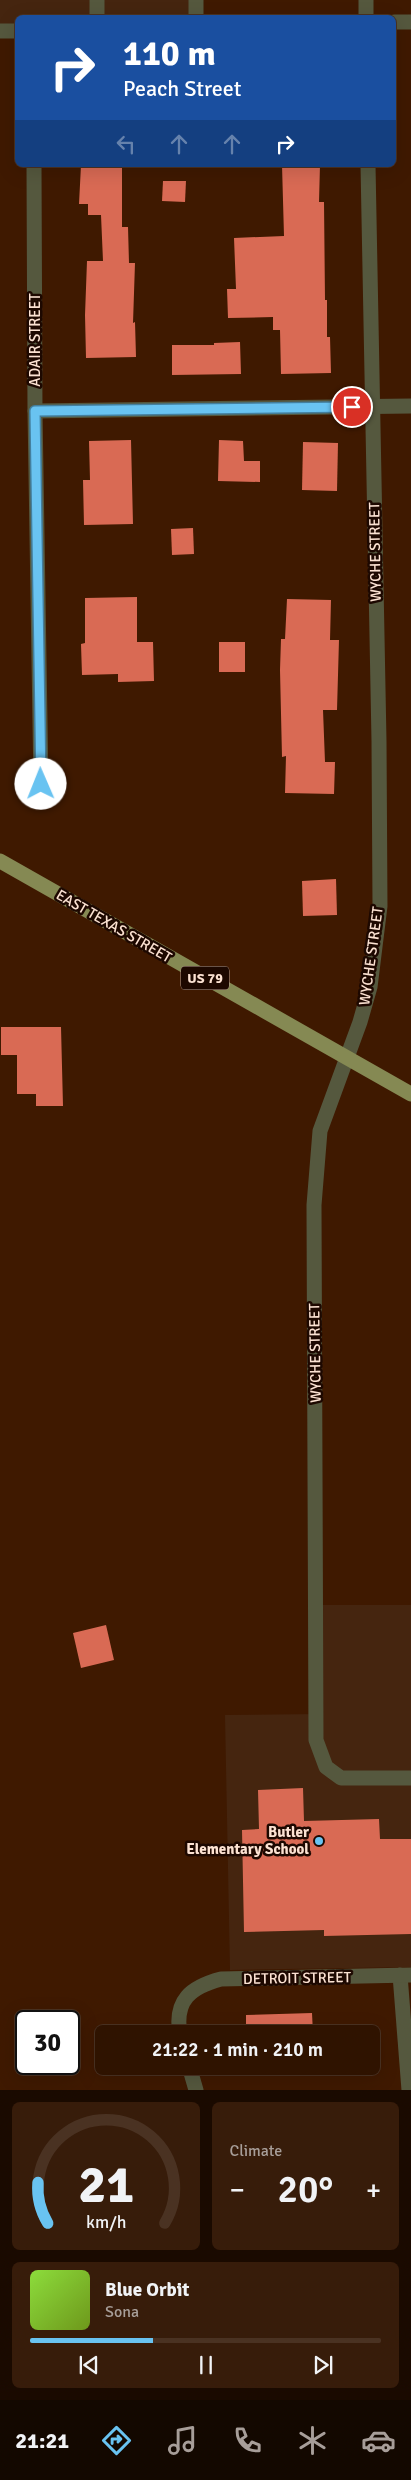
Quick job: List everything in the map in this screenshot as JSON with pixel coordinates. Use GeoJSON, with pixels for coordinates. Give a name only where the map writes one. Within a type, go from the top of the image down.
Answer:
{"type":"FeatureCollection","features":[{"type":"Feature","properties":{"kind":"main road","name":"EAST TEXAS STREET"},"geometry":{"type":"LineString","coordinates":[[0,861],[411,1094]]}},
{"type":"Feature","properties":{"kind":"street"},"geometry":{"type":"LineString","coordinates":[[97,0],[97,15]]}},
{"type":"Feature","properties":{"kind":"street"},"geometry":{"type":"LineString","coordinates":[[196,0],[196,15]]}},
{"type":"Feature","properties":{"kind":"street"},"geometry":{"type":"LineString","coordinates":[[366,0],[366,15]]}},
{"type":"Feature","properties":{"kind":"street"},"geometry":{"type":"LineString","coordinates":[[396,22],[411,22]]}},
{"type":"Feature","properties":{"kind":"street"},"geometry":{"type":"LineString","coordinates":[[0,31],[15,31]]}},
{"type":"Feature","properties":{"kind":"street","name":"ADAIR STREET"},"geometry":{"type":"LineString","coordinates":[[34,167],[35,411],[41,784]]}},
{"type":"Feature","properties":{"kind":"street","name":"WYCHE STREET"},"geometry":{"type":"LineString","coordinates":[[368,167],[379,731],[380,906],[370,987],[360,1022],[320,1130],[314,1205],[316,1740],[326,1766],[341,1778],[411,1778]]}},
{"type":"Feature","properties":{"kind":"street"},"geometry":{"type":"LineString","coordinates":[[35,411],[411,406]]}},
{"type":"Feature","properties":{"kind":"street"},"geometry":{"type":"LineString","coordinates":[[406,1975],[409,2090]]}},
{"type":"Feature","properties":{"kind":"street","name":"DETROIT STREET"},"geometry":{"type":"LineString","coordinates":[[180,2025],[180,2012],[187,1995],[201,1985],[221,1979],[406,1975]]}},
{"type":"Feature","properties":{"kind":"street"},"geometry":{"type":"LineString","coordinates":[[192,2075],[196,2090]]}},
{"type":"Feature","properties":{"kind":"shaded area"},"geometry":{"type":"Polygon","coordinates":[[[0,0],[196,0],[196,15],[15,15],[15,29],[0,29],[0,0]]]}},
{"type":"Feature","properties":{"kind":"shaded area","name":"Butler Elementary School"},"geometry":{"type":"Polygon","coordinates":[[[320,1605],[411,1605],[411,1967],[230,1970],[225,1715],[320,1714],[320,1605]]]}},
{"type":"Feature","properties":{"kind":"building"},"geometry":{"type":"Polygon","coordinates":[[[81,167],[122,167],[122,227],[128,227],[129,263],[135,263],[133,323],[135,322],[136,357],[86,358],[87,261],[103,261],[101,215],[88,215],[88,204],[79,204],[81,167]]]}},
{"type":"Feature","properties":{"kind":"building"},"geometry":{"type":"Polygon","coordinates":[[[282,167],[320,167],[319,202],[324,202],[325,300],[327,300],[327,337],[330,337],[331,373],[281,374],[280,330],[273,330],[273,317],[228,318],[227,289],[236,289],[234,238],[284,236],[282,167]]]}},
{"type":"Feature","properties":{"kind":"building"},"geometry":{"type":"Polygon","coordinates":[[[163,181],[186,181],[185,202],[162,201],[163,181]]]}},
{"type":"Feature","properties":{"kind":"building"},"geometry":{"type":"Polygon","coordinates":[[[240,342],[241,374],[172,375],[172,345],[214,345],[214,343],[240,342]]]}},
{"type":"Feature","properties":{"kind":"building"},"geometry":{"type":"Polygon","coordinates":[[[131,440],[133,524],[84,525],[83,480],[90,480],[89,441],[131,440]]]}},
{"type":"Feature","properties":{"kind":"building"},"geometry":{"type":"Polygon","coordinates":[[[219,440],[243,441],[244,461],[260,461],[260,482],[218,481],[219,440]]]}},
{"type":"Feature","properties":{"kind":"building"},"geometry":{"type":"Polygon","coordinates":[[[303,442],[338,443],[337,491],[302,490],[303,442]]]}},
{"type":"Feature","properties":{"kind":"building"},"geometry":{"type":"Polygon","coordinates":[[[193,528],[194,554],[172,555],[171,529],[193,528]]]}},
{"type":"Feature","properties":{"kind":"building"},"geometry":{"type":"Polygon","coordinates":[[[137,597],[137,642],[153,642],[154,681],[118,682],[118,674],[82,675],[81,644],[85,643],[85,598],[137,597]]]}},
{"type":"Feature","properties":{"kind":"building"},"geometry":{"type":"Polygon","coordinates":[[[287,599],[331,600],[330,640],[339,640],[337,710],[323,710],[325,762],[335,762],[334,794],[285,793],[286,756],[282,757],[280,670],[281,639],[285,639],[287,599]]]}},
{"type":"Feature","properties":{"kind":"building"},"geometry":{"type":"Polygon","coordinates":[[[219,642],[245,642],[245,672],[219,672],[219,642]]]}},
{"type":"Feature","properties":{"kind":"building"},"geometry":{"type":"Polygon","coordinates":[[[336,879],[337,915],[303,916],[302,881],[336,879]]]}},
{"type":"Feature","properties":{"kind":"building"},"geometry":{"type":"Polygon","coordinates":[[[1,1027],[61,1027],[63,1106],[36,1106],[36,1094],[17,1094],[17,1055],[1,1055],[1,1027]]]}},
{"type":"Feature","properties":{"kind":"building"},"geometry":{"type":"Polygon","coordinates":[[[106,1625],[114,1660],[81,1668],[73,1633],[106,1625]]]}},
{"type":"Feature","properties":{"kind":"building"},"geometry":{"type":"Polygon","coordinates":[[[303,1788],[304,1821],[379,1819],[380,1839],[411,1839],[411,1934],[324,1936],[324,1930],[244,1932],[242,1830],[259,1829],[258,1790],[303,1788]]]}},
{"type":"Feature","properties":{"kind":"building"},"geometry":{"type":"Polygon","coordinates":[[[312,2013],[313,2025],[246,2025],[246,2015],[312,2013]]]}},
{"type":"Feature","properties":{"kind":"place","name":"Butler Elementary School"},"geometry":{"type":"Point","coordinates":[319,1841]}},
{"type":"Feature","properties":{"kind":"route"},"geometry":{"type":"LineString","coordinates":[[41,784],[35,411],[352,407]]}}]}
